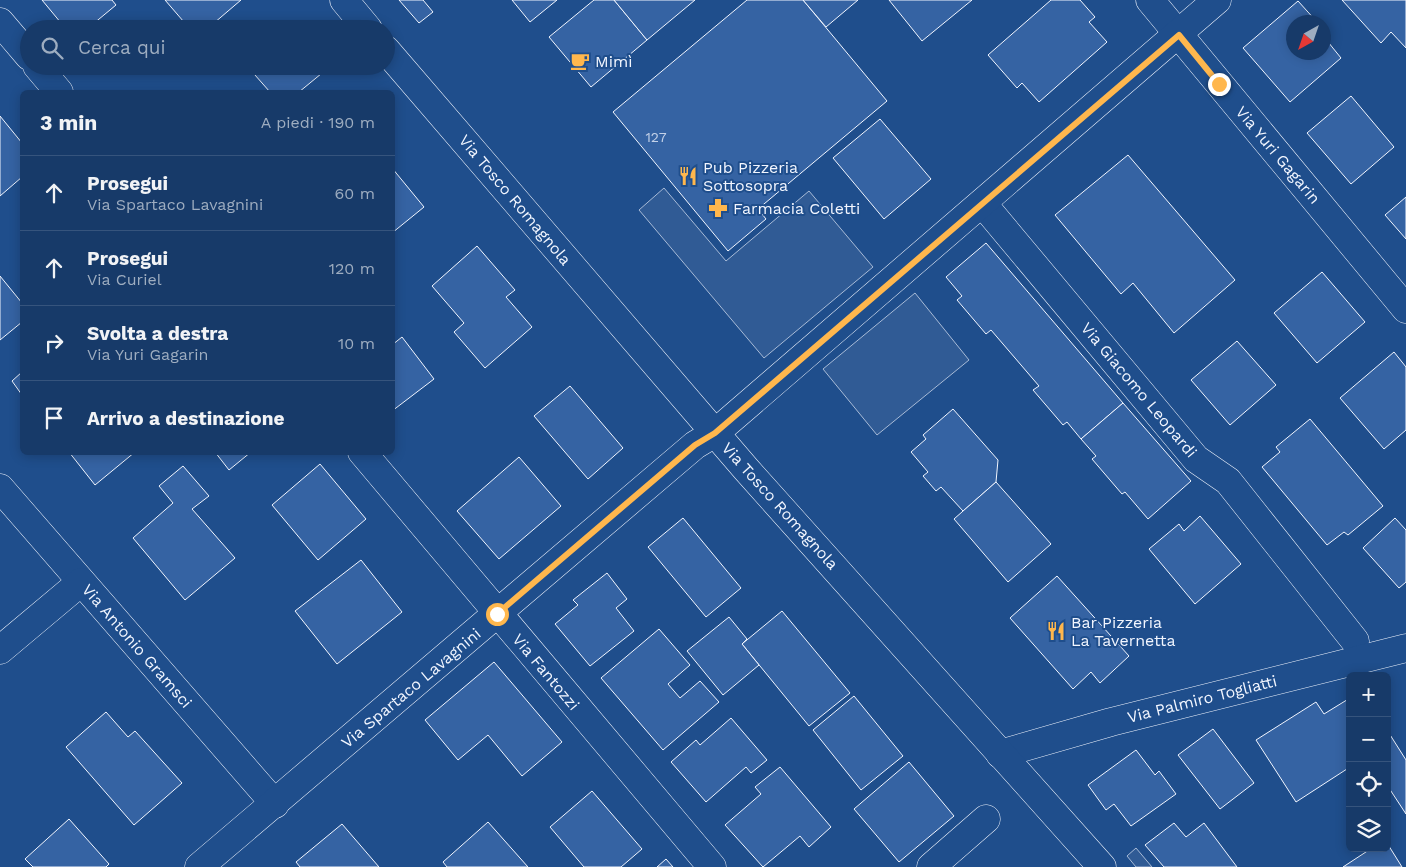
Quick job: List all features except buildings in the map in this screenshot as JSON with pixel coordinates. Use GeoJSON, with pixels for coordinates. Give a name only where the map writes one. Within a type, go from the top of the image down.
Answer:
{"type":"FeatureCollection","features":[{"type":"Feature","properties":{"kind":"street"},"geometry":{"type":"LineString","coordinates":[[344,0],[361,20]]}},
{"type":"Feature","properties":{"kind":"street","name":"Via Yuri Gagarin"},"geometry":{"type":"LineString","coordinates":[[1150,0],[1406,309]]}},
{"type":"Feature","properties":{"kind":"street","name":"Via Spartaco Lavagnini"},"geometry":{"type":"LineString","coordinates":[[199,867],[695,445],[715,433],[1179,35],[1216,0]]}},
{"type":"Feature","properties":{"kind":"street"},"geometry":{"type":"LineString","coordinates":[[0,22],[20,45]]}},
{"type":"Feature","properties":{"kind":"street","name":"Via Tosco Romagnola"},"geometry":{"type":"LineString","coordinates":[[395,60],[715,433],[1102,867]]}},
{"type":"Feature","properties":{"kind":"street"},"geometry":{"type":"LineString","coordinates":[[45,75],[57,90]]}},
{"type":"Feature","properties":{"kind":"street","name":"Via Giacomo Leopardi"},"geometry":{"type":"LineString","coordinates":[[983,204],[1196,459],[1228,482],[1355,641]]}},
{"type":"Feature","properties":{"kind":"street","name":"Via Fantozzi"},"geometry":{"type":"LineString","coordinates":[[364,455],[712,867]]}},
{"type":"Feature","properties":{"kind":"street","name":"Via Antonio Gramsci"},"geometry":{"type":"LineString","coordinates":[[0,488],[274,804]]}},
{"type":"Feature","properties":{"kind":"street"},"geometry":{"type":"LineString","coordinates":[[0,650],[81,582]]}},
{"type":"Feature","properties":{"kind":"street","name":"Via Palmiro Togliatti"},"geometry":{"type":"LineString","coordinates":[[1000,754],[1111,722],[1406,648]]}},
{"type":"Feature","properties":{"kind":"street"},"geometry":{"type":"LineString","coordinates":[[931,867],[986,819]]}},
{"type":"Feature","properties":{"kind":"shaded area"},"geometry":{"type":"Polygon","coordinates":[[[664,188],[726,261],[809,191],[873,267],[764,358],[639,210],[664,188]]]}},
{"type":"Feature","properties":{"kind":"shaded area"},"geometry":{"type":"Polygon","coordinates":[[[915,293],[969,360],[877,435],[823,369],[915,293]]]}},
{"type":"Feature","properties":{"kind":"shaded area"},"geometry":{"type":"Polygon","coordinates":[[[1136,848],[1152,867],[1136,867],[1127,856],[1136,848]]]}},
{"type":"Feature","properties":{"kind":"place","name":"Mimì"},"geometry":{"type":"Point","coordinates":[580,61]}},
{"type":"Feature","properties":{"kind":"place","name":"Pub Pizzeria Sottosopra"},"geometry":{"type":"Point","coordinates":[688,176]}},
{"type":"Feature","properties":{"kind":"place","name":"Farmacia Coletti"},"geometry":{"type":"Point","coordinates":[718,208]}},
{"type":"Feature","properties":{"kind":"place","name":"Bar Pizzeria La Tavernetta"},"geometry":{"type":"Point","coordinates":[1056,631]}},
{"type":"Feature","properties":{"kind":"route"},"geometry":{"type":"LineString","coordinates":[[497,614],[695,445],[715,433],[1179,35],[1219,84]]}}]}
